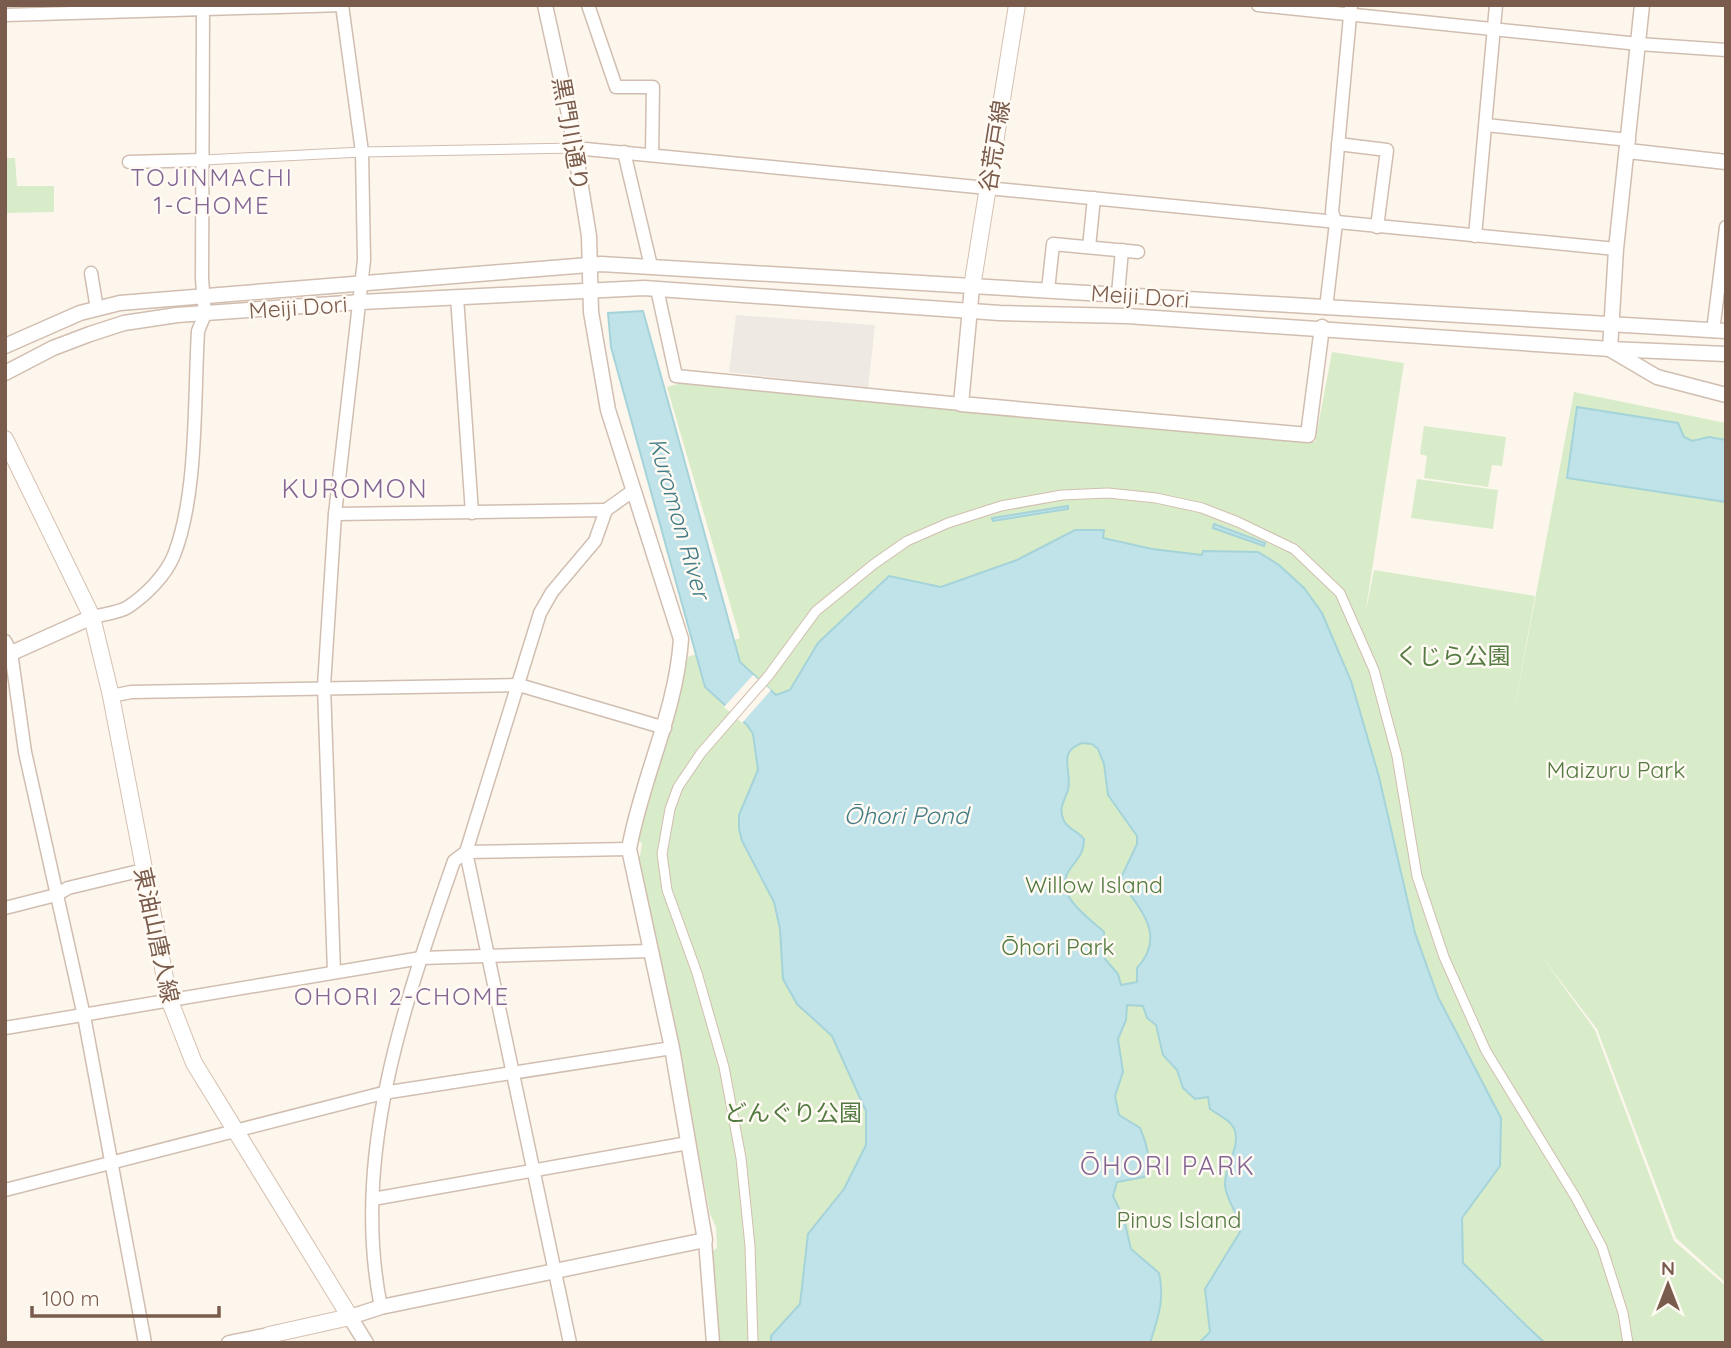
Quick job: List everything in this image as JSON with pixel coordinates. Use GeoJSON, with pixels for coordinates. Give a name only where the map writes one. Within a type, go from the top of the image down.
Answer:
{"type":"FeatureCollection","features":[{"type":"Feature","properties":{"kind":"main road","name":"谷荒戸線"},"geometry":{"type":"LineString","coordinates":[[972,287],[1017,5]]}},
{"type":"Feature","properties":{"kind":"main road","name":"東油山唐人線"},"geometry":{"type":"LineString","coordinates":[[5,439],[92,617],[111,696],[169,999],[194,1063],[238,1130],[350,1317]]}},
{"type":"Feature","properties":{"kind":"main road"},"geometry":{"type":"LineString","coordinates":[[270,1339],[350,1317]]}},
{"type":"Feature","properties":{"kind":"street"},"geometry":{"type":"LineString","coordinates":[[12,12],[342,5],[362,152],[363,283],[355,320],[335,514],[324,686],[334,972]]}},
{"type":"Feature","properties":{"kind":"street","name":"黒門川通り"},"geometry":{"type":"LineString","coordinates":[[544,5],[575,148],[596,264],[597,358],[608,410],[681,639],[678,677],[665,728],[633,823],[629,849]]}},
{"type":"Feature","properties":{"kind":"street"},"geometry":{"type":"LineString","coordinates":[[588,5],[616,87],[653,87],[652,155]]}},
{"type":"Feature","properties":{"kind":"street"},"geometry":{"type":"LineString","coordinates":[[1258,5],[1351,10],[1494,30],[1726,50]]}},
{"type":"Feature","properties":{"kind":"street"},"geometry":{"type":"LineString","coordinates":[[1475,236],[1496,5]]}},
{"type":"Feature","properties":{"kind":"street"},"geometry":{"type":"LineString","coordinates":[[1642,5],[1616,249],[1610,349],[1726,354]]}},
{"type":"Feature","properties":{"kind":"street"},"geometry":{"type":"LineString","coordinates":[[145,1343],[84,1016],[25,752],[7,650],[92,617],[126,609],[159,579],[173,557],[182,529],[189,478],[198,331],[205,314],[203,9]]}},
{"type":"Feature","properties":{"kind":"street"},"geometry":{"type":"LineString","coordinates":[[1326,308],[1336,223],[1332,212],[1351,10]]}},
{"type":"Feature","properties":{"kind":"street"},"geometry":{"type":"LineString","coordinates":[[1486,125],[1726,162]]}},
{"type":"Feature","properties":{"kind":"street"},"geometry":{"type":"LineString","coordinates":[[1338,145],[1387,150],[1377,227]]}},
{"type":"Feature","properties":{"kind":"street"},"geometry":{"type":"LineString","coordinates":[[130,162],[362,152],[575,148],[1616,249]]}},
{"type":"Feature","properties":{"kind":"street"},"geometry":{"type":"LineString","coordinates":[[624,152],[648,265]]}},
{"type":"Feature","properties":{"kind":"street"},"geometry":{"type":"LineString","coordinates":[[1089,247],[1094,198]]}},
{"type":"Feature","properties":{"kind":"street"},"geometry":{"type":"LineString","coordinates":[[1719,331],[1726,227]]}},
{"type":"Feature","properties":{"kind":"street"},"geometry":{"type":"LineString","coordinates":[[1048,290],[1053,244],[1138,252]]}},
{"type":"Feature","properties":{"kind":"street"},"geometry":{"type":"LineString","coordinates":[[1118,294],[1122,250]]}},
{"type":"Feature","properties":{"kind":"street","name":"Meiji Dori"},"geometry":{"type":"LineString","coordinates":[[5,345],[44,327],[120,303],[596,264],[1719,331]]}},
{"type":"Feature","properties":{"kind":"street"},"geometry":{"type":"LineString","coordinates":[[91,273],[97,309]]}},
{"type":"Feature","properties":{"kind":"street"},"geometry":{"type":"LineString","coordinates":[[961,404],[972,287]]}},
{"type":"Feature","properties":{"kind":"street"},"geometry":{"type":"LineString","coordinates":[[650,288],[676,376],[1308,435],[1322,327]]}},
{"type":"Feature","properties":{"kind":"street","name":"Meiji Dori"},"geometry":{"type":"LineString","coordinates":[[5,373],[53,348],[124,323],[361,302],[650,288],[970,310],[1322,327],[1610,349],[1632,365],[1657,377],[1726,395]]}},
{"type":"Feature","properties":{"kind":"street"},"geometry":{"type":"LineString","coordinates":[[457,297],[472,513]]}},
{"type":"Feature","properties":{"kind":"street"},"geometry":{"type":"LineString","coordinates":[[335,514],[606,510],[634,490]]}},
{"type":"Feature","properties":{"kind":"street"},"geometry":{"type":"LineString","coordinates":[[753,1343],[750,1246],[741,1158],[718,1044],[697,973],[667,890],[662,855],[664,836],[678,787],[701,753],[762,683],[817,611],[874,564],[907,541],[948,523],[1001,506],[1062,495],[1108,493],[1156,498],[1202,508],[1294,549],[1340,593],[1370,660],[1397,756],[1417,876],[1444,957],[1486,1051],[1576,1198],[1602,1247],[1623,1313],[1629,1343]]}},
{"type":"Feature","properties":{"kind":"street"},"geometry":{"type":"LineString","coordinates":[[570,1343],[466,852],[540,612],[552,592],[595,541],[606,510]]}},
{"type":"Feature","properties":{"kind":"street"},"geometry":{"type":"LineString","coordinates":[[111,696],[131,692],[324,686],[519,685],[665,728]]}},
{"type":"Feature","properties":{"kind":"street"},"geometry":{"type":"LineString","coordinates":[[381,1307],[373,1233],[373,1199],[383,1093],[421,958],[454,861],[466,852],[629,849],[672,1048],[705,1240],[713,1343]]}},
{"type":"Feature","properties":{"kind":"street"},"geometry":{"type":"LineString","coordinates":[[5,908],[56,895],[68,888],[143,870]]}},
{"type":"Feature","properties":{"kind":"street"},"geometry":{"type":"LineString","coordinates":[[5,1028],[421,958],[650,951]]}},
{"type":"Feature","properties":{"kind":"street"},"geometry":{"type":"LineString","coordinates":[[5,1190],[383,1093],[672,1048]]}},
{"type":"Feature","properties":{"kind":"street"},"geometry":{"type":"LineString","coordinates":[[373,1199],[688,1143]]}},
{"type":"Feature","properties":{"kind":"street"},"geometry":{"type":"LineString","coordinates":[[366,1343],[350,1317],[381,1307],[705,1240]]}},
{"type":"Feature","properties":{"kind":"street"},"geometry":{"type":"LineString","coordinates":[[229,1343],[270,1339]]}},
{"type":"Feature","properties":{"kind":"shaded area"},"geometry":{"type":"Polygon","coordinates":[[[736,315],[875,325],[868,389],[729,372],[736,315]]]}},
{"type":"Feature","properties":{"kind":"green space"},"geometry":{"type":"Polygon","coordinates":[[[5,158],[15,158],[17,186],[54,186],[54,212],[5,213],[5,158]]]}},
{"type":"Feature","properties":{"kind":"green space","name":"Ōhori Park"},"geometry":{"type":"Polygon","coordinates":[[[1332,352],[1404,363],[1365,615],[1374,570],[1535,596],[1509,738],[1574,392],[1726,423],[1726,1283],[1676,1238],[1597,1029],[1540,954],[1595,1030],[1674,1241],[1726,1286],[1726,1343],[719,1343],[710,1253],[717,1248],[716,1227],[710,1214],[632,857],[640,856],[642,843],[638,841],[638,832],[688,657],[740,638],[667,387],[681,383],[781,389],[1315,442],[1332,352]]]}},
{"type":"Feature","properties":{"kind":"green space"},"geometry":{"type":"Polygon","coordinates":[[[1424,426],[1506,437],[1502,466],[1492,465],[1488,487],[1424,478],[1427,456],[1420,454],[1424,426]]]}},
{"type":"Feature","properties":{"kind":"green space"},"geometry":{"type":"Polygon","coordinates":[[[1417,479],[1498,490],[1493,529],[1411,518],[1417,479]]]}},
{"type":"Feature","properties":{"kind":"water","name":"Ōhori Pond"},"geometry":{"type":"Polygon","coordinates":[[[643,311],[740,662],[776,695],[790,690],[818,643],[889,576],[941,587],[1017,560],[1075,530],[1104,530],[1103,538],[1152,549],[1202,555],[1203,551],[1258,552],[1279,565],[1304,588],[1322,613],[1351,681],[1379,777],[1415,933],[1438,997],[1501,1118],[1500,1166],[1462,1218],[1463,1263],[1545,1343],[1199,1343],[1210,1332],[1205,1289],[1240,1232],[1225,1185],[1235,1144],[1235,1131],[1228,1121],[1210,1109],[1208,1097],[1195,1099],[1183,1088],[1177,1070],[1163,1055],[1156,1025],[1147,1018],[1143,1006],[1127,1005],[1126,1020],[1118,1039],[1123,1072],[1115,1096],[1119,1115],[1140,1128],[1149,1159],[1144,1177],[1117,1182],[1113,1196],[1124,1219],[1131,1249],[1159,1273],[1161,1300],[1150,1343],[771,1343],[771,1336],[800,1304],[808,1234],[844,1189],[866,1145],[866,1111],[832,1036],[797,1004],[783,979],[780,929],[774,902],[742,841],[739,829],[739,815],[758,770],[753,734],[747,725],[705,687],[611,347],[608,313],[643,311]],[[1082,743],[1074,747],[1067,757],[1069,783],[1062,805],[1062,816],[1068,826],[1084,839],[1084,844],[1066,878],[1065,887],[1074,904],[1104,932],[1105,959],[1118,974],[1121,985],[1137,982],[1137,968],[1146,956],[1150,933],[1141,911],[1120,880],[1137,844],[1137,836],[1108,795],[1104,764],[1098,749],[1092,744],[1082,743]]]}},
{"type":"Feature","properties":{"kind":"water"},"geometry":{"type":"Polygon","coordinates":[[[1577,407],[1678,423],[1684,437],[1692,441],[1709,437],[1726,440],[1726,502],[1567,478],[1577,407]]]}},
{"type":"Feature","properties":{"kind":"water"},"geometry":{"type":"Polygon","coordinates":[[[1068,506],[1068,509],[993,521],[992,518],[1068,506]]]}},
{"type":"Feature","properties":{"kind":"water"},"geometry":{"type":"Polygon","coordinates":[[[1214,524],[1265,543],[1264,546],[1213,528],[1214,524]]]}},
{"type":"Feature","properties":{"kind":"pier"},"geometry":{"type":"Polygon","coordinates":[[[753,675],[771,690],[742,723],[724,707],[753,675]]]}},
{"type":"Feature","properties":{"kind":"district","name":"TOJINMACHI 1-CHOME"},"geometry":{"type":"Point","coordinates":[212,191]}},
{"type":"Feature","properties":{"kind":"district","name":"KUROMON"},"geometry":{"type":"Point","coordinates":[355,488]}},
{"type":"Feature","properties":{"kind":"district","name":"OHORI 2-CHOME"},"geometry":{"type":"Point","coordinates":[402,996]}},
{"type":"Feature","properties":{"kind":"district","name":"ŌHORI PARK"},"geometry":{"type":"Point","coordinates":[1168,1165]}},
{"type":"Feature","properties":{"kind":"water label","name":"Kuromon River"},"geometry":{"type":"Point","coordinates":[680,518]}},
{"type":"Feature","properties":{"kind":"park label","name":"くじら公園"},"geometry":{"type":"Point","coordinates":[1453,655]}},
{"type":"Feature","properties":{"kind":"park label","name":"Maizuru Park"},"geometry":{"type":"Point","coordinates":[1616,769]}},
{"type":"Feature","properties":{"kind":"park label","name":"Willow Island"},"geometry":{"type":"Point","coordinates":[1094,884]}},
{"type":"Feature","properties":{"kind":"park label","name":"どんぐり公園"},"geometry":{"type":"Point","coordinates":[793,1112]}},
{"type":"Feature","properties":{"kind":"park label","name":"Pinus Island"},"geometry":{"type":"Point","coordinates":[1179,1219]}}]}
